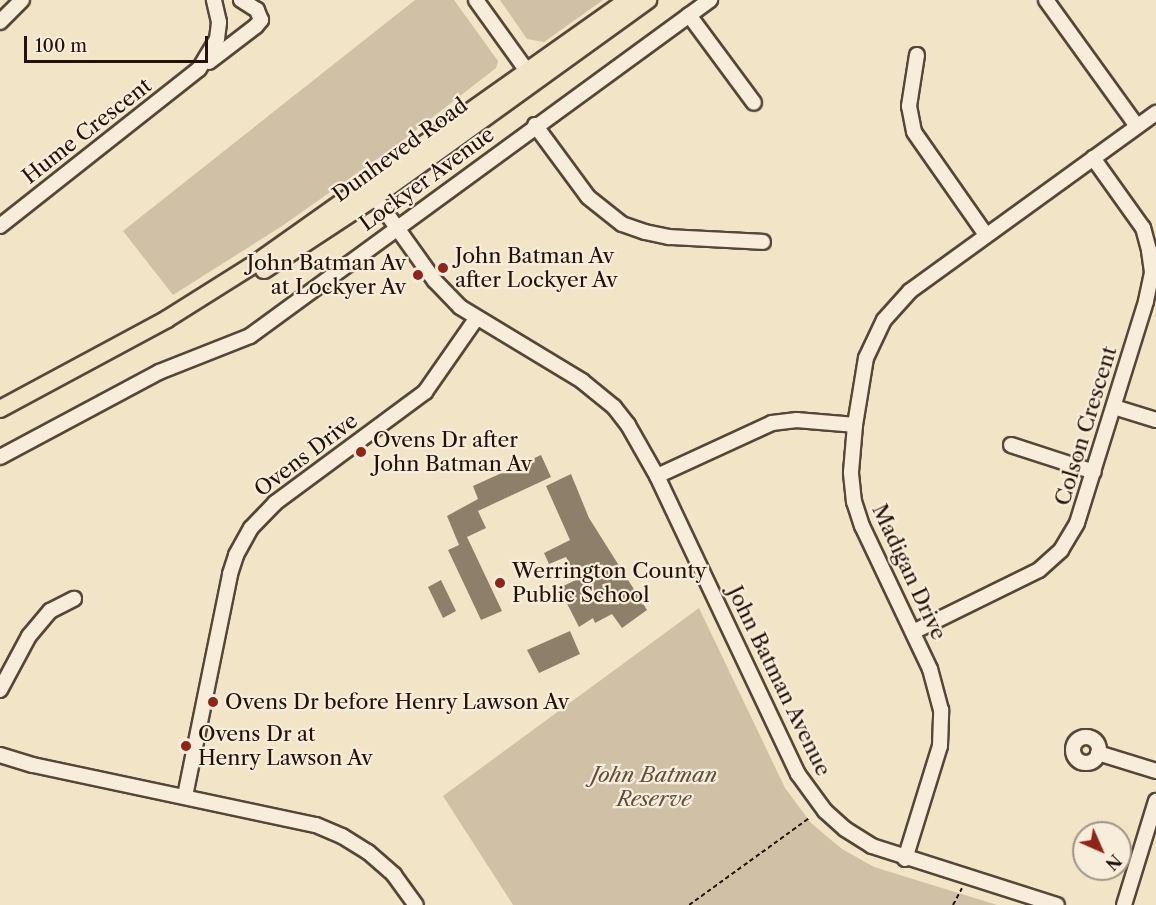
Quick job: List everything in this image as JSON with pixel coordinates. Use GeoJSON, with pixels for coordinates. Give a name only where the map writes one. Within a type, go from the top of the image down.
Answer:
{"type":"FeatureCollection","features":[{"type":"Feature","properties":{"kind":"main road","name":"Dunheved Road"},"geometry":{"type":"LineString","coordinates":[[0,409],[167,319],[259,261],[628,0]]}},
{"type":"Feature","properties":{"kind":"main road","name":"Dunheved Road"},"geometry":{"type":"LineString","coordinates":[[167,319],[192,311],[258,274],[375,197],[648,0]]}},
{"type":"Feature","properties":{"kind":"main road"},"geometry":{"type":"LineString","coordinates":[[518,92],[527,71],[550,70]]}},
{"type":"Feature","properties":{"kind":"main road"},"geometry":{"type":"LineString","coordinates":[[341,205],[375,197],[389,170]]}},
{"type":"Feature","properties":{"kind":"street"},"geometry":{"type":"LineString","coordinates":[[0,22],[22,0]]}},
{"type":"Feature","properties":{"kind":"street","name":"Hume Crescent"},"geometry":{"type":"LineString","coordinates":[[199,69],[218,39],[219,22],[214,0]]}},
{"type":"Feature","properties":{"kind":"street","name":"Hume Crescent"},"geometry":{"type":"LineString","coordinates":[[0,226],[259,23],[261,16],[257,10],[241,0]]}},
{"type":"Feature","properties":{"kind":"street"},"geometry":{"type":"LineString","coordinates":[[476,0],[527,71]]}},
{"type":"Feature","properties":{"kind":"street","name":"Lockyer Avenue"},"geometry":{"type":"LineString","coordinates":[[0,457],[159,372],[249,336],[535,125],[710,0]]}},
{"type":"Feature","properties":{"kind":"street"},"geometry":{"type":"LineString","coordinates":[[1046,0],[1137,126]]}},
{"type":"Feature","properties":{"kind":"street"},"geometry":{"type":"LineString","coordinates":[[689,15],[754,102]]}},
{"type":"Feature","properties":{"kind":"street"},"geometry":{"type":"LineString","coordinates":[[916,55],[909,106],[914,132],[986,235]]}},
{"type":"Feature","properties":{"kind":"street","name":"Madigan Drive"},"geometry":{"type":"LineString","coordinates":[[906,859],[936,762],[941,728],[936,683],[862,526],[854,502],[851,472],[855,425],[866,357],[885,320],[910,291],[1156,112]]}},
{"type":"Feature","properties":{"kind":"street"},"geometry":{"type":"LineString","coordinates":[[535,125],[588,197],[622,224],[669,237],[763,242]]}},
{"type":"Feature","properties":{"kind":"street","name":"Colson Crescent"},"geometry":{"type":"LineString","coordinates":[[913,632],[1022,580],[1051,561],[1070,538],[1077,523],[1149,291],[1152,262],[1139,222],[1094,158]]}},
{"type":"Feature","properties":{"kind":"street","name":"John Batman Avenue"},"geometry":{"type":"LineString","coordinates":[[375,197],[443,291],[477,319],[582,381],[605,399],[640,442],[807,790],[845,829],[873,846],[906,859],[1057,905]]}},
{"type":"Feature","properties":{"kind":"street","name":"Ovens Drive"},"geometry":{"type":"LineString","coordinates":[[185,796],[230,574],[247,534],[275,503],[424,392],[477,319]]}},
{"type":"Feature","properties":{"kind":"street"},"geometry":{"type":"LineString","coordinates":[[1114,407],[1156,420]]}},
{"type":"Feature","properties":{"kind":"street"},"geometry":{"type":"LineString","coordinates":[[657,476],[772,423],[797,420],[855,425]]}},
{"type":"Feature","properties":{"kind":"street"},"geometry":{"type":"LineString","coordinates":[[1011,445],[1094,472]]}},
{"type":"Feature","properties":{"kind":"street"},"geometry":{"type":"LineString","coordinates":[[0,690],[29,636],[50,611],[74,599]]}},
{"type":"Feature","properties":{"kind":"street"},"geometry":{"type":"LineString","coordinates":[[1098,753],[1156,771]]}},
{"type":"Feature","properties":{"kind":"street"},"geometry":{"type":"LineString","coordinates":[[0,755],[33,765],[299,821],[342,836],[386,867],[416,905]]}},
{"type":"Feature","properties":{"kind":"street"},"geometry":{"type":"LineString","coordinates":[[1124,905],[1156,801]]}},
{"type":"Feature","properties":{"kind":"street"},"geometry":{"type":"LineString","coordinates":[[1142,846],[1156,850]]}},
{"type":"Feature","properties":{"kind":"path"},"geometry":{"type":"LineString","coordinates":[[689,905],[810,818]]}},
{"type":"Feature","properties":{"kind":"path"},"geometry":{"type":"LineString","coordinates":[[953,905],[967,877]]}},
{"type":"Feature","properties":{"kind":"green space"},"geometry":{"type":"Polygon","coordinates":[[[415,0],[454,0],[498,61],[496,68],[397,145],[282,226],[173,295],[123,231],[415,0]]]}},
{"type":"Feature","properties":{"kind":"green space"},"geometry":{"type":"Polygon","coordinates":[[[500,0],[603,0],[544,42],[527,39],[500,0]]]}},
{"type":"Feature","properties":{"kind":"green space","name":"John Batman Reserve"},"geometry":{"type":"Polygon","coordinates":[[[699,608],[785,788],[811,823],[842,849],[874,867],[997,905],[513,905],[443,796],[699,608]]]}},
{"type":"Feature","properties":{"kind":"building"},"geometry":{"type":"Polygon","coordinates":[[[541,455],[551,477],[478,511],[486,528],[467,537],[502,611],[481,620],[448,550],[459,545],[447,516],[478,499],[473,486],[541,455]]]}},
{"type":"Feature","properties":{"kind":"building"},"geometry":{"type":"Polygon","coordinates":[[[571,474],[589,518],[647,610],[622,628],[612,614],[595,623],[593,618],[579,627],[559,588],[578,579],[566,557],[549,564],[544,553],[570,540],[546,486],[571,474]]]}},
{"type":"Feature","properties":{"kind":"building"},"geometry":{"type":"Polygon","coordinates":[[[441,580],[456,611],[443,618],[428,587],[441,580]]]}},
{"type":"Feature","properties":{"kind":"building"},"geometry":{"type":"Polygon","coordinates":[[[570,631],[580,654],[539,673],[527,650],[570,631]]]}},
{"type":"Feature","properties":{"kind":"place","name":"John Batman Av after Lockyer Av"},"geometry":{"type":"Point","coordinates":[443,268]}},
{"type":"Feature","properties":{"kind":"place","name":"John Batman Av at Lockyer Av"},"geometry":{"type":"Point","coordinates":[418,275]}},
{"type":"Feature","properties":{"kind":"place","name":"Ovens Dr after John Batman Av"},"geometry":{"type":"Point","coordinates":[361,452]}},
{"type":"Feature","properties":{"kind":"place","name":"Werrington County Public School"},"geometry":{"type":"Point","coordinates":[500,583]}},
{"type":"Feature","properties":{"kind":"place","name":"Ovens Dr before Henry Lawson Av"},"geometry":{"type":"Point","coordinates":[213,702]}},
{"type":"Feature","properties":{"kind":"place","name":"Ovens Dr at Henry Lawson Av"},"geometry":{"type":"Point","coordinates":[186,746]}}]}
